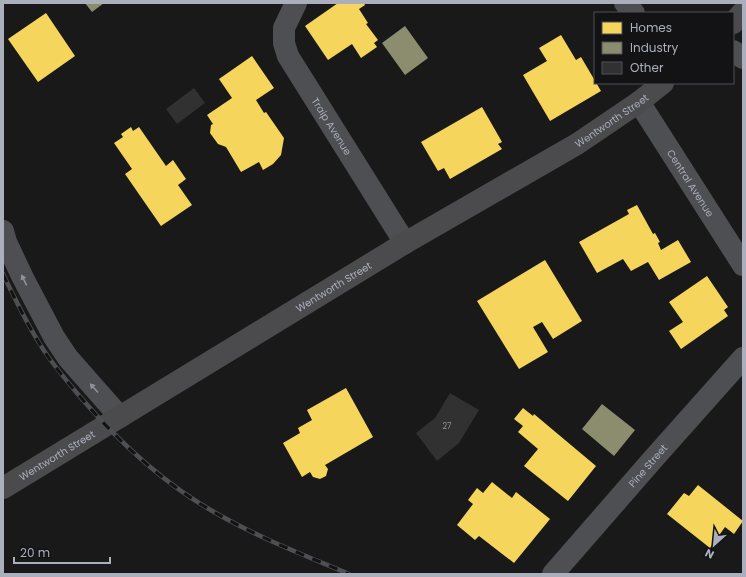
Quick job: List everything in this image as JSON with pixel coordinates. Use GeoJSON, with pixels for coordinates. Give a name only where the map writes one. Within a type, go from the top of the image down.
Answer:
{"type":"FeatureCollection","features":[{"type":"Feature","properties":{"kind":"main road"},"geometry":{"type":"LineString","coordinates":[[734,22],[743,12]]}},
{"type":"Feature","properties":{"kind":"main road","name":"Wentworth Street"},"geometry":{"type":"LineString","coordinates":[[3,488],[405,243],[577,144],[639,102],[662,84]]}},
{"type":"Feature","properties":{"kind":"street","name":"Traip Avenue"},"geometry":{"type":"LineString","coordinates":[[296,3],[284,28],[284,43],[288,56],[405,243]]}},
{"type":"Feature","properties":{"kind":"street"},"geometry":{"type":"LineString","coordinates":[[625,3],[633,12]]}},
{"type":"Feature","properties":{"kind":"street"},"geometry":{"type":"LineString","coordinates":[[734,52],[743,58]]}},
{"type":"Feature","properties":{"kind":"street","name":"Central Avenue"},"geometry":{"type":"LineString","coordinates":[[639,102],[743,265]]}},
{"type":"Feature","properties":{"kind":"street"},"geometry":{"type":"LineString","coordinates":[[3,231],[6,242],[23,278],[54,337],[68,358],[120,417]]}},
{"type":"Feature","properties":{"kind":"street","name":"Pine Street"},"geometry":{"type":"LineString","coordinates":[[553,574],[743,358]]}},
{"type":"Feature","properties":{"kind":"building: Homes"},"geometry":{"type":"Polygon","coordinates":[[[338,3],[364,3],[365,5],[359,9],[368,23],[366,24],[378,40],[374,43],[377,47],[361,58],[352,44],[328,60],[305,26],[338,3]]]}},
{"type":"Feature","properties":{"kind":"building: Homes"},"geometry":{"type":"Polygon","coordinates":[[[46,13],[75,56],[38,82],[8,39],[46,13]]]}},
{"type":"Feature","properties":{"kind":"building: Homes"},"geometry":{"type":"Polygon","coordinates":[[[561,35],[576,60],[581,57],[594,79],[594,84],[597,84],[601,91],[550,121],[523,75],[547,61],[539,48],[561,35]]]}},
{"type":"Feature","properties":{"kind":"building: Homes"},"geometry":{"type":"Polygon","coordinates":[[[252,56],[274,88],[256,100],[264,113],[266,112],[284,138],[281,155],[273,164],[263,170],[259,162],[241,172],[226,147],[218,144],[210,133],[211,125],[213,124],[207,115],[232,98],[219,79],[252,56]]]}},
{"type":"Feature","properties":{"kind":"building: Homes"},"geometry":{"type":"Polygon","coordinates":[[[482,107],[502,142],[498,144],[502,149],[450,179],[444,168],[438,171],[421,142],[482,107]]]}},
{"type":"Feature","properties":{"kind":"building: Homes"},"geometry":{"type":"Polygon","coordinates":[[[131,127],[133,131],[139,127],[166,166],[173,160],[186,179],[178,185],[192,205],[161,226],[125,174],[132,169],[114,143],[123,137],[121,134],[131,127]]]}},
{"type":"Feature","properties":{"kind":"building: Homes"},"geometry":{"type":"Polygon","coordinates":[[[637,205],[653,234],[655,233],[660,242],[658,243],[661,250],[678,240],[691,262],[659,280],[648,262],[631,271],[623,259],[597,273],[579,242],[629,214],[627,210],[637,205]]]}},
{"type":"Feature","properties":{"kind":"building: Homes"},"geometry":{"type":"Polygon","coordinates":[[[545,260],[582,321],[553,339],[542,322],[533,327],[548,352],[519,369],[477,301],[545,260]]]}},
{"type":"Feature","properties":{"kind":"building: Homes"},"geometry":{"type":"Polygon","coordinates":[[[707,276],[728,307],[724,310],[728,316],[681,349],[669,331],[683,322],[669,302],[707,276]]]}},
{"type":"Feature","properties":{"kind":"building: Homes"},"geometry":{"type":"Polygon","coordinates":[[[346,388],[373,437],[325,465],[328,469],[326,476],[320,479],[313,477],[310,472],[302,477],[283,443],[300,433],[298,428],[312,420],[307,410],[346,388]]]}},
{"type":"Feature","properties":{"kind":"building: Homes"},"geometry":{"type":"Polygon","coordinates":[[[523,408],[533,416],[534,414],[596,466],[568,501],[524,466],[538,449],[518,432],[523,426],[514,419],[523,408]]]}},
{"type":"Feature","properties":{"kind":"building: Homes"},"geometry":{"type":"Polygon","coordinates":[[[492,482],[512,498],[516,492],[550,519],[514,563],[479,536],[475,540],[457,525],[473,504],[468,500],[477,488],[483,493],[492,482]]]}},
{"type":"Feature","properties":{"kind":"building: Homes"},"geometry":{"type":"Polygon","coordinates":[[[698,485],[743,521],[734,534],[725,527],[710,548],[667,514],[684,493],[689,496],[698,485]]]}},
{"type":"Feature","properties":{"kind":"building: Industry"},"geometry":{"type":"Polygon","coordinates":[[[85,3],[104,3],[92,12],[85,3]]]}},
{"type":"Feature","properties":{"kind":"building: Industry"},"geometry":{"type":"Polygon","coordinates":[[[405,26],[428,58],[405,75],[382,43],[405,26]]]}},
{"type":"Feature","properties":{"kind":"building: Industry"},"geometry":{"type":"Polygon","coordinates":[[[602,404],[635,430],[614,456],[582,429],[602,404]]]}},
{"type":"Feature","properties":{"kind":"building: Other"},"geometry":{"type":"Polygon","coordinates":[[[194,88],[205,103],[177,124],[166,109],[194,88]]]}},
{"type":"Feature","properties":{"kind":"building: Other"},"geometry":{"type":"Polygon","coordinates":[[[450,393],[479,410],[459,443],[437,461],[416,433],[435,418],[450,393]]]}},
{"type":"Feature","properties":{"kind":"railway"},"geometry":{"type":"LineString","coordinates":[[3,274],[15,300],[53,364],[96,415],[143,461],[195,501],[230,521],[247,530],[349,574]]}}]}
